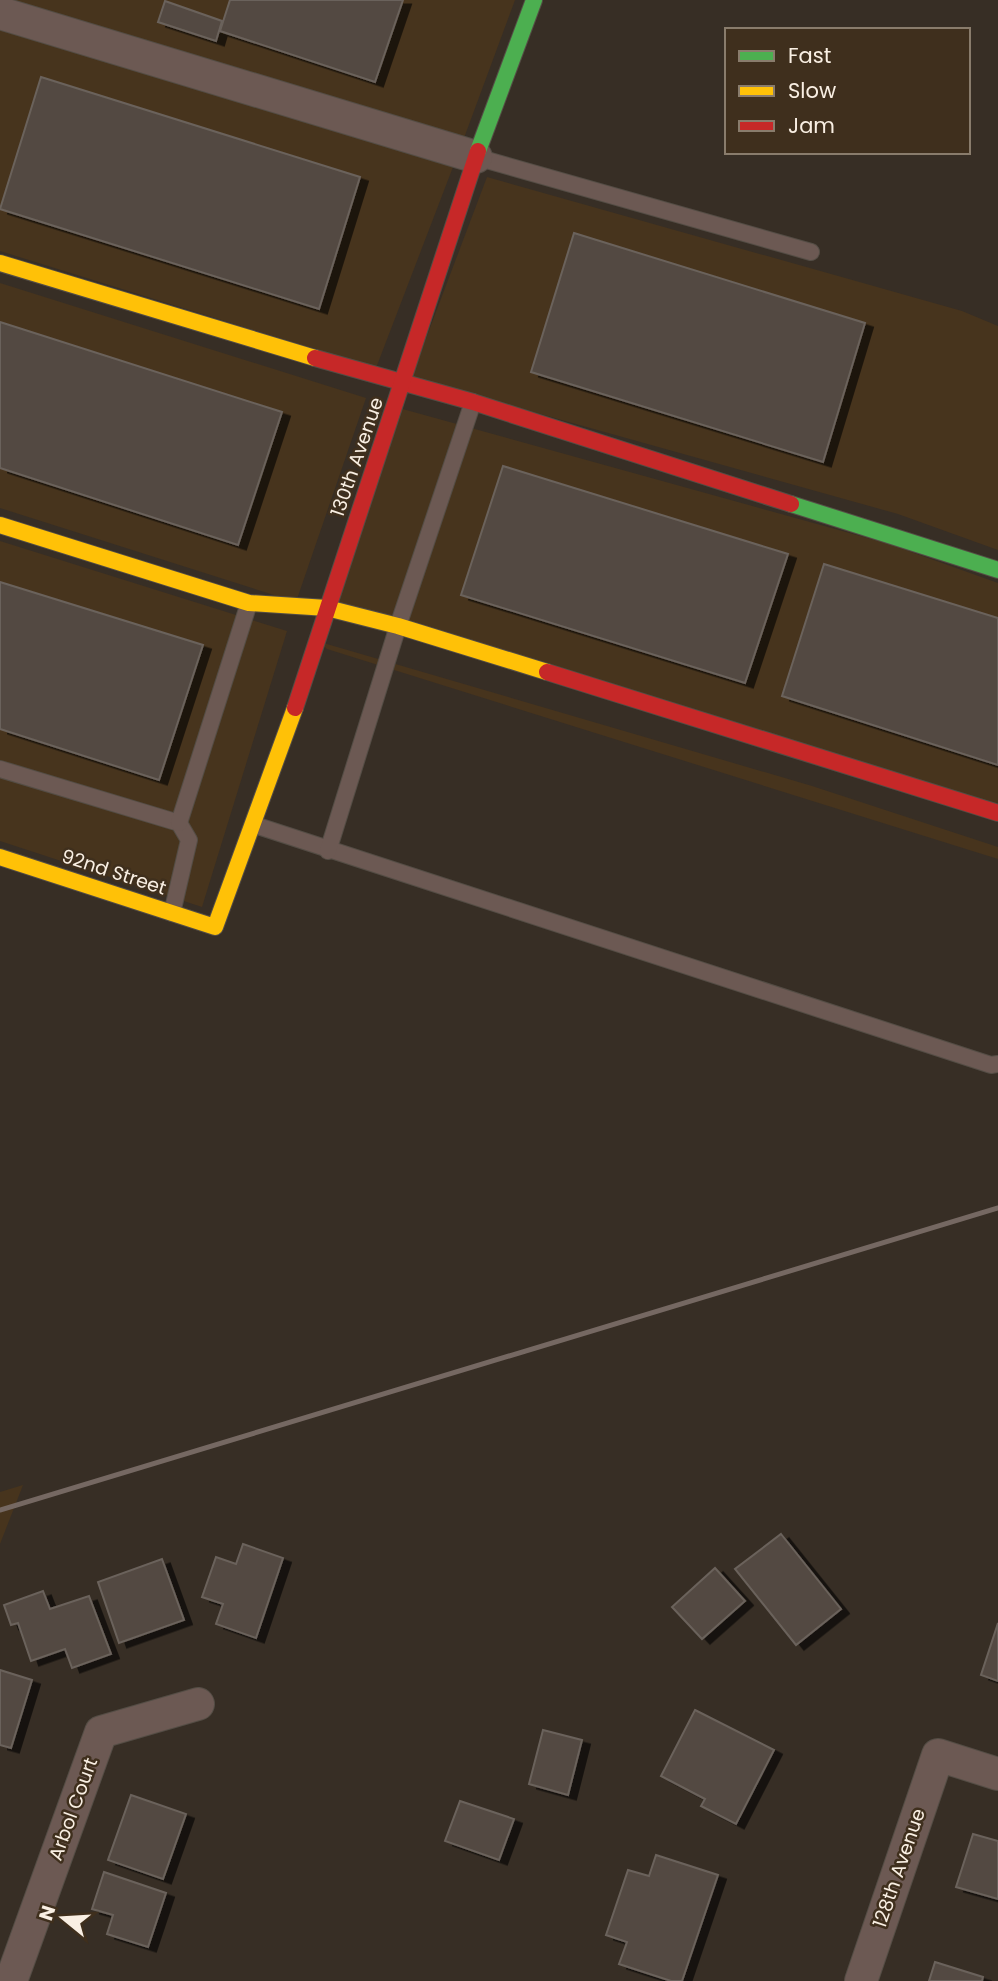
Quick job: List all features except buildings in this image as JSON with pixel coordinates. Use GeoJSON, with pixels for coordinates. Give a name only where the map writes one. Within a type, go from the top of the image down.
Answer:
{"type":"FeatureCollection","features":[{"type":"Feature","properties":{"kind":"street","name":"130th Avenue"},"geometry":{"type":"LineString","coordinates":[[215,927],[255,825],[404,385],[476,157],[534,0]]}},
{"type":"Feature","properties":{"kind":"street"},"geometry":{"type":"LineString","coordinates":[[0,13],[476,157]]}},
{"type":"Feature","properties":{"kind":"street"},"geometry":{"type":"LineString","coordinates":[[0,263],[404,385],[473,402],[998,570]]}},
{"type":"Feature","properties":{"kind":"street"},"geometry":{"type":"LineString","coordinates":[[0,525],[249,603],[327,608],[398,625],[998,813]]}},
{"type":"Feature","properties":{"kind":"street","name":"92nd Street"},"geometry":{"type":"LineString","coordinates":[[0,858],[215,927]]}},
{"type":"Feature","properties":{"kind":"street","name":"Arbol Court"},"geometry":{"type":"LineString","coordinates":[[11,1981],[100,1732],[198,1704]]}},
{"type":"Feature","properties":{"kind":"street","name":"128th Avenue"},"geometry":{"type":"LineString","coordinates":[[861,1981],[938,1755],[998,1774]]}},
{"type":"Feature","properties":{"kind":"lane"},"geometry":{"type":"LineString","coordinates":[[476,157],[811,252]]}},
{"type":"Feature","properties":{"kind":"lane"},"geometry":{"type":"LineString","coordinates":[[328,851],[398,625],[473,402]]}},
{"type":"Feature","properties":{"kind":"lane"},"geometry":{"type":"LineString","coordinates":[[179,823],[249,603]]}},
{"type":"Feature","properties":{"kind":"lane"},"geometry":{"type":"LineString","coordinates":[[0,769],[179,823],[189,840],[172,913]]}},
{"type":"Feature","properties":{"kind":"lane"},"geometry":{"type":"LineString","coordinates":[[255,825],[951,1053],[991,1065],[998,1064]]}},
{"type":"Feature","properties":{"kind":"shaded area"},"geometry":{"type":"Polygon","coordinates":[[[10,0],[515,0],[464,138],[10,0]]]}},
{"type":"Feature","properties":{"kind":"shaded area"},"geometry":{"type":"Polygon","coordinates":[[[0,29],[453,167],[376,368],[0,251],[0,29]]]}},
{"type":"Feature","properties":{"kind":"shaded area"},"geometry":{"type":"Polygon","coordinates":[[[487,177],[962,311],[998,326],[998,550],[898,514],[411,378],[487,177]]]}},
{"type":"Feature","properties":{"kind":"shaded area"},"geometry":{"type":"Polygon","coordinates":[[[0,283],[366,398],[296,602],[0,508],[0,283]]]}},
{"type":"Feature","properties":{"kind":"shaded area"},"geometry":{"type":"Polygon","coordinates":[[[399,408],[889,544],[998,583],[998,814],[330,612],[399,408]]]}},
{"type":"Feature","properties":{"kind":"shaded area"},"geometry":{"type":"Polygon","coordinates":[[[0,541],[287,631],[202,907],[0,841],[0,541]]]}},
{"type":"Feature","properties":{"kind":"shaded area"},"geometry":{"type":"Polygon","coordinates":[[[320,642],[812,786],[998,847],[998,859],[327,649],[320,642]]]}},
{"type":"Feature","properties":{"kind":"shaded area"},"geometry":{"type":"Polygon","coordinates":[[[23,1485],[0,1544],[0,1492],[23,1485]]]}},
{"type":"Feature","properties":{"kind":"railway"},"geometry":{"type":"LineString","coordinates":[[0,1510],[998,1208]]}},
{"type":"Feature","properties":{"kind":"traffic: fast"},"geometry":{"type":"LineString","coordinates":[[478,151],[534,0]]}},
{"type":"Feature","properties":{"kind":"traffic: fast"},"geometry":{"type":"LineString","coordinates":[[791,504],[998,570]]}},
{"type":"Feature","properties":{"kind":"traffic: slow"},"geometry":{"type":"LineString","coordinates":[[0,263],[315,358]]}},
{"type":"Feature","properties":{"kind":"traffic: slow"},"geometry":{"type":"LineString","coordinates":[[0,525],[249,603],[327,608],[398,626],[547,672]]}},
{"type":"Feature","properties":{"kind":"traffic: slow"},"geometry":{"type":"LineString","coordinates":[[0,857],[215,927],[295,708]]}},
{"type":"Feature","properties":{"kind":"traffic: jam"},"geometry":{"type":"LineString","coordinates":[[295,708],[478,151]]}},
{"type":"Feature","properties":{"kind":"traffic: jam"},"geometry":{"type":"LineString","coordinates":[[315,358],[473,402],[791,504]]}},
{"type":"Feature","properties":{"kind":"traffic: jam"},"geometry":{"type":"LineString","coordinates":[[547,672],[998,813]]}}]}
